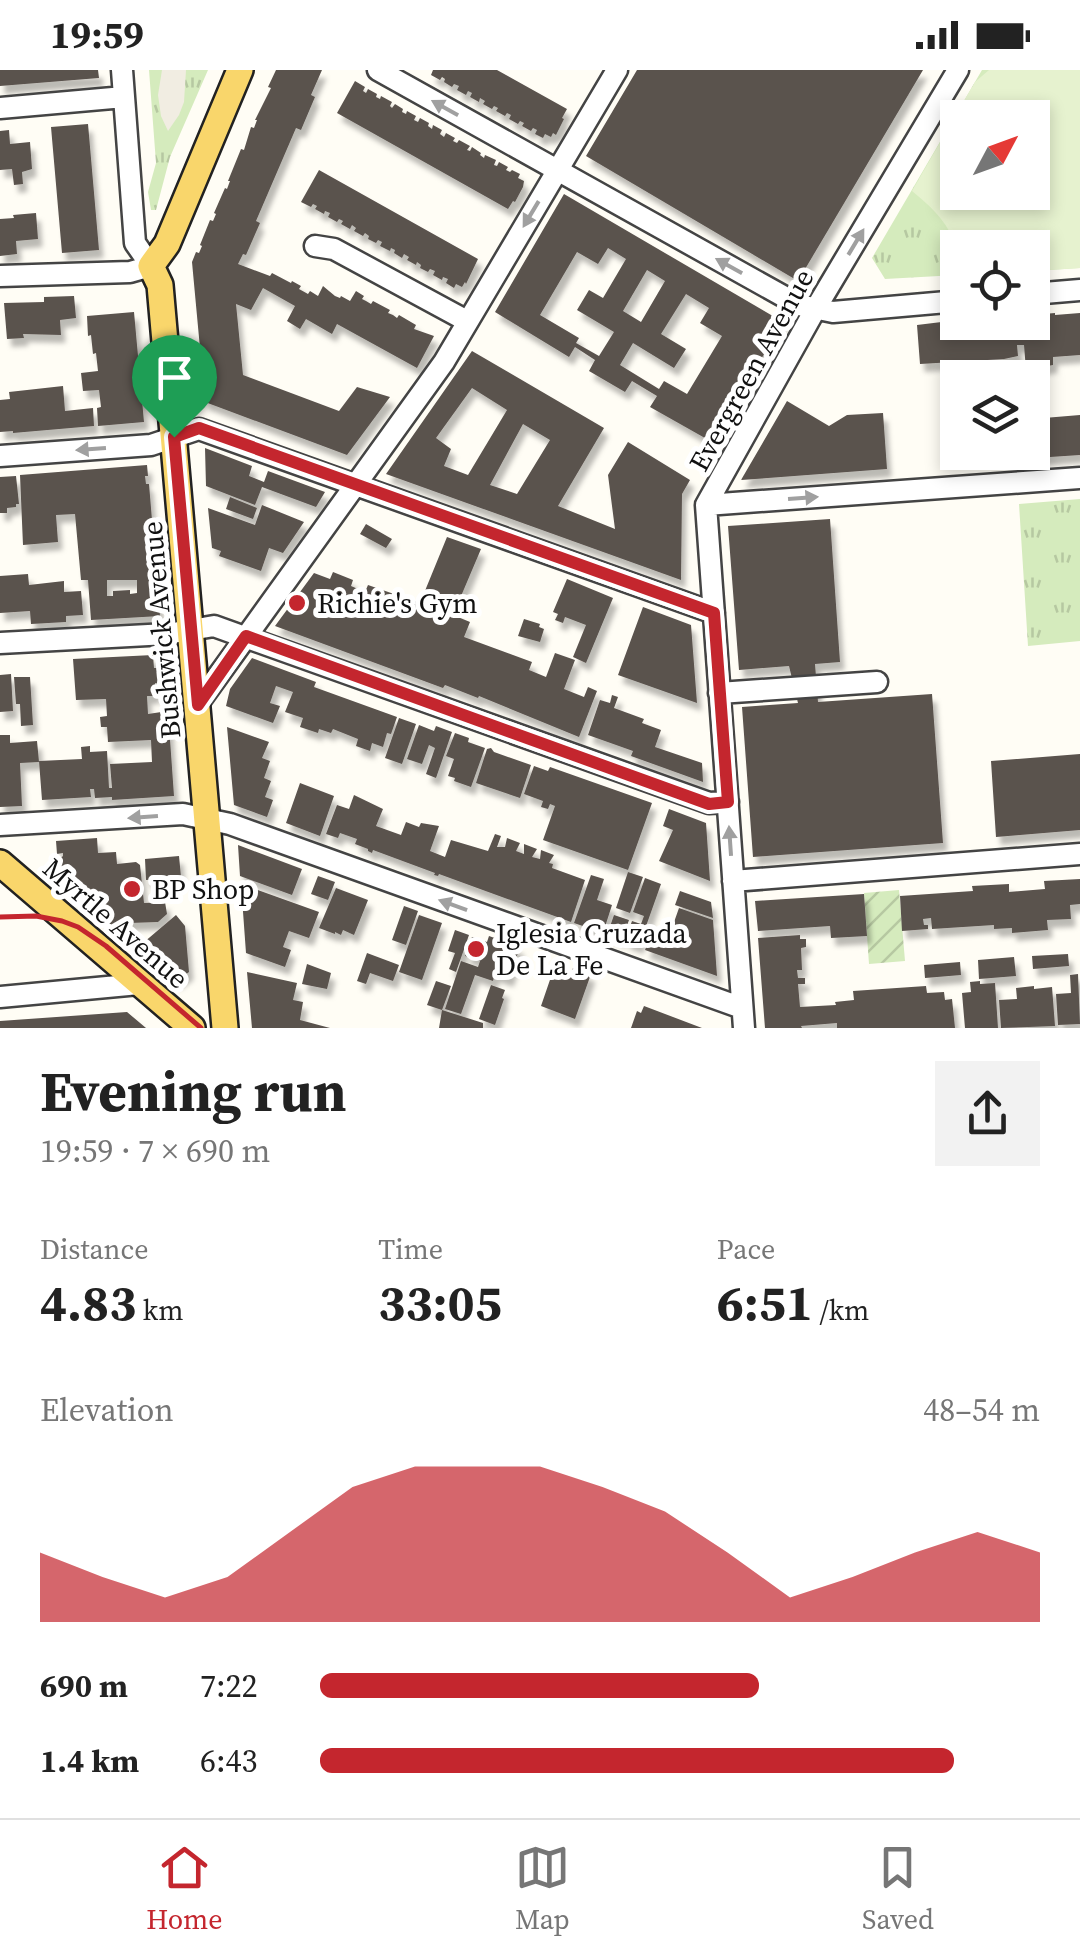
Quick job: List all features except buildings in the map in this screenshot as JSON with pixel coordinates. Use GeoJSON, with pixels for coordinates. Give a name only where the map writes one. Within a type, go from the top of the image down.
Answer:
{"type":"FeatureCollection","features":[{"type":"Feature","properties":{"kind":"main road"},"geometry":{"type":"LineString","coordinates":[[150,266],[167,244],[240,70]]}},
{"type":"Feature","properties":{"kind":"main road","name":"Bushwick Avenue"},"geometry":{"type":"LineString","coordinates":[[150,266],[160,285],[225,1028]]}},
{"type":"Feature","properties":{"kind":"main road","name":"Myrtle Avenue"},"geometry":{"type":"LineString","coordinates":[[0,864],[192,1028]]}},
{"type":"Feature","properties":{"kind":"street"},"geometry":{"type":"LineString","coordinates":[[0,276],[130,272],[150,266],[135,243],[122,70]]}},
{"type":"Feature","properties":{"kind":"street"},"geometry":{"type":"LineString","coordinates":[[378,70],[799,305],[833,312],[940,303]]}},
{"type":"Feature","properties":{"kind":"street"},"geometry":{"type":"LineString","coordinates":[[198,705],[444,362],[617,70]]}},
{"type":"Feature","properties":{"kind":"street","name":"Evergreen Avenue"},"geometry":{"type":"LineString","coordinates":[[743,1018],[706,505],[816,308],[958,70]]}},
{"type":"Feature","properties":{"kind":"street"},"geometry":{"type":"LineString","coordinates":[[0,108],[124,97]]}},
{"type":"Feature","properties":{"kind":"street"},"geometry":{"type":"LineString","coordinates":[[315,246],[334,248],[468,322]]}},
{"type":"Feature","properties":{"kind":"street"},"geometry":{"type":"LineString","coordinates":[[1050,292],[1080,290]]}},
{"type":"Feature","properties":{"kind":"street"},"geometry":{"type":"LineString","coordinates":[[0,456],[151,445],[199,428],[714,613]]}},
{"type":"Feature","properties":{"kind":"street"},"geometry":{"type":"LineString","coordinates":[[706,505],[1080,478]]}},
{"type":"Feature","properties":{"kind":"street"},"geometry":{"type":"LineString","coordinates":[[0,644],[167,634],[214,626],[709,804],[728,802]]}},
{"type":"Feature","properties":{"kind":"street"},"geometry":{"type":"LineString","coordinates":[[719,693],[876,682]]}},
{"type":"Feature","properties":{"kind":"street"},"geometry":{"type":"LineString","coordinates":[[0,825],[183,814],[230,824],[743,1018]]}},
{"type":"Feature","properties":{"kind":"street"},"geometry":{"type":"LineString","coordinates":[[733,881],[1080,854]]}},
{"type":"Feature","properties":{"kind":"street"},"geometry":{"type":"LineString","coordinates":[[0,997],[139,984]]}},
{"type":"Feature","properties":{"kind":"green space"},"geometry":{"type":"Polygon","coordinates":[[[149,70],[208,70],[170,157],[156,210],[151,210],[148,192],[156,163],[149,70]]]}},
{"type":"Feature","properties":{"kind":"green space"},"geometry":{"type":"Polygon","coordinates":[[[982,70],[1080,70],[1080,268],[1050,270],[1050,230],[940,230],[940,276],[885,279],[872,258],[940,142],[940,210],[1050,210],[1050,100],[964,100],[982,70]]]}},
{"type":"Feature","properties":{"kind":"green space"},"geometry":{"type":"Polygon","coordinates":[[[989,70],[1080,70],[1080,268],[1050,270],[1050,230],[948,230],[912,191],[940,143],[940,210],[1050,210],[1050,100],[965,100],[975,82],[989,70]]]}},
{"type":"Feature","properties":{"kind":"green space"},"geometry":{"type":"Polygon","coordinates":[[[1080,499],[1080,641],[1028,646],[1019,504],[1080,499]]]}},
{"type":"Feature","properties":{"kind":"green space"},"geometry":{"type":"Polygon","coordinates":[[[899,890],[905,961],[869,964],[864,893],[899,890]]]}},
{"type":"Feature","properties":{"kind":"shaded area"},"geometry":{"type":"Polygon","coordinates":[[[162,70],[186,70],[184,102],[168,131],[158,95],[162,70]]]}},
{"type":"Feature","properties":{"kind":"railway"},"geometry":{"type":"LineString","coordinates":[[0,917],[36,916],[78,927],[106,946],[201,1028]]}},
{"type":"Feature","properties":{"kind":"place","name":"Richie's Gym"},"geometry":{"type":"Point","coordinates":[297,603]}},
{"type":"Feature","properties":{"kind":"place","name":"BP Shop"},"geometry":{"type":"Point","coordinates":[132,889]}},
{"type":"Feature","properties":{"kind":"place","name":"Iglesia Cruzada De La Fe"},"geometry":{"type":"Point","coordinates":[476,949]}},
{"type":"Feature","properties":{"kind":"route"},"geometry":{"type":"LineString","coordinates":[[199,428],[714,613],[728,802],[709,804],[246,636],[198,705],[174,437],[199,428]]}}]}
